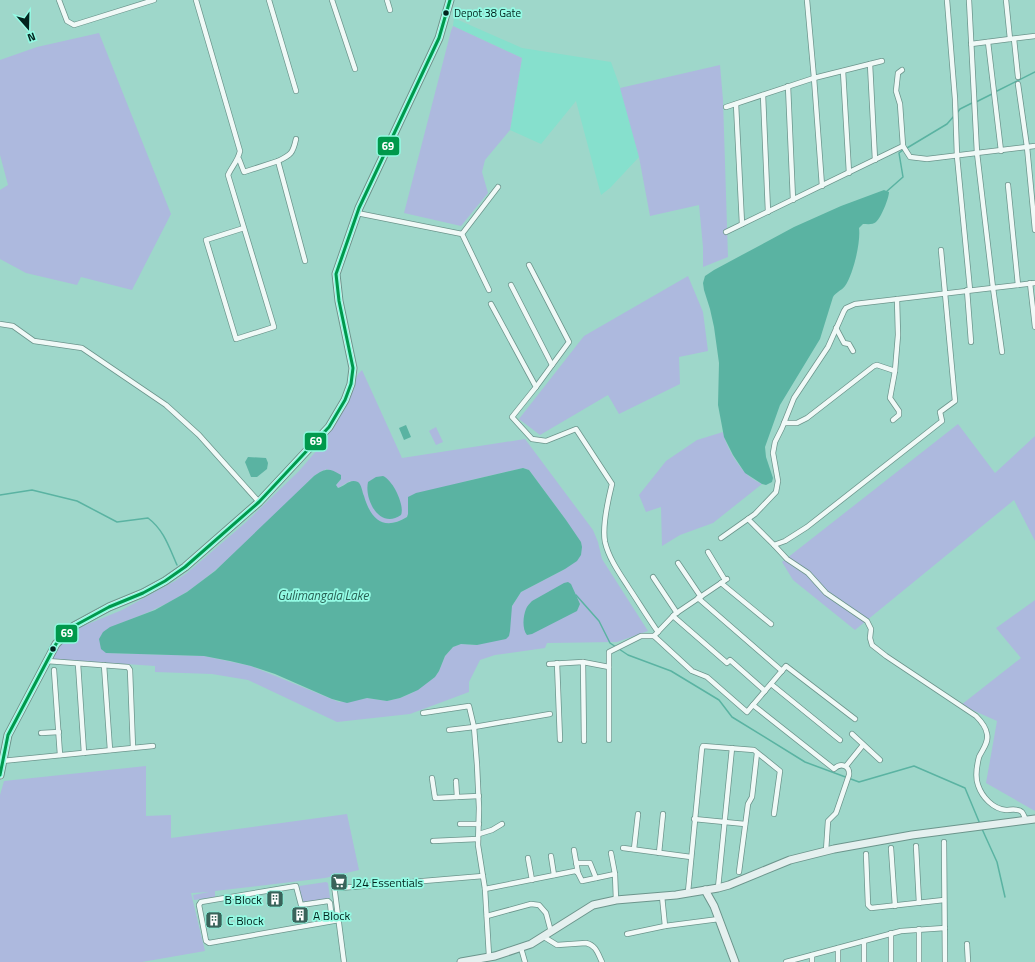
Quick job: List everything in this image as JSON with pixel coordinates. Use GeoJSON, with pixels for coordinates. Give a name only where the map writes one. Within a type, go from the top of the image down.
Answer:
{"type":"FeatureCollection","features":[{"type":"Feature","properties":{"kind":"main road"},"geometry":{"type":"LineString","coordinates":[[0,775],[8,735],[56,644],[74,626],[109,607],[143,593],[165,581],[185,567],[259,502],[329,427],[345,400],[351,384],[353,368],[339,301],[336,274],[357,213],[439,38],[450,0]]}},
{"type":"Feature","properties":{"kind":"main road"},"geometry":{"type":"LineString","coordinates":[[461,962],[495,956],[521,948],[544,937],[592,905],[616,900],[676,895],[718,888],[790,860],[826,851],[912,835],[1035,819]]}},
{"type":"Feature","properties":{"kind":"main road"},"geometry":{"type":"LineString","coordinates":[[706,890],[714,906],[735,962]]}},
{"type":"Feature","properties":{"kind":"street"},"geometry":{"type":"LineString","coordinates":[[59,0],[67,21],[74,25],[154,0]]}},
{"type":"Feature","properties":{"kind":"street"},"geometry":{"type":"LineString","coordinates":[[196,0],[240,151],[239,159],[244,172],[289,156],[292,152],[296,139]]}},
{"type":"Feature","properties":{"kind":"street"},"geometry":{"type":"LineString","coordinates":[[269,0],[296,91]]}},
{"type":"Feature","properties":{"kind":"street"},"geometry":{"type":"LineString","coordinates":[[332,0],[355,69]]}},
{"type":"Feature","properties":{"kind":"street"},"geometry":{"type":"LineString","coordinates":[[387,0],[390,10]]}},
{"type":"Feature","properties":{"kind":"street"},"geometry":{"type":"LineString","coordinates":[[807,0],[822,186]]}},
{"type":"Feature","properties":{"kind":"street"},"geometry":{"type":"LineString","coordinates":[[947,0],[955,99],[956,156],[969,290],[971,342]]}},
{"type":"Feature","properties":{"kind":"street"},"geometry":{"type":"LineString","coordinates":[[969,0],[977,154],[1002,352]]}},
{"type":"Feature","properties":{"kind":"street"},"geometry":{"type":"LineString","coordinates":[[1006,0],[1018,77]]}},
{"type":"Feature","properties":{"kind":"street"},"geometry":{"type":"LineString","coordinates":[[971,44],[1035,36]]}},
{"type":"Feature","properties":{"kind":"street"},"geometry":{"type":"LineString","coordinates":[[988,42],[1001,150]]}},
{"type":"Feature","properties":{"kind":"street"},"geometry":{"type":"LineString","coordinates":[[726,107],[814,78],[882,61]]}},
{"type":"Feature","properties":{"kind":"street"},"geometry":{"type":"LineString","coordinates":[[870,64],[875,160]]}},
{"type":"Feature","properties":{"kind":"street"},"geometry":{"type":"LineString","coordinates":[[902,70],[898,73],[896,90],[900,104],[903,146],[910,157],[927,159],[1035,146]]}},
{"type":"Feature","properties":{"kind":"street"},"geometry":{"type":"LineString","coordinates":[[843,71],[849,173]]}},
{"type":"Feature","properties":{"kind":"street"},"geometry":{"type":"LineString","coordinates":[[1018,84],[1027,147],[1035,230]]}},
{"type":"Feature","properties":{"kind":"street"},"geometry":{"type":"LineString","coordinates":[[788,86],[793,200]]}},
{"type":"Feature","properties":{"kind":"street"},"geometry":{"type":"LineString","coordinates":[[763,95],[768,212]]}},
{"type":"Feature","properties":{"kind":"street"},"geometry":{"type":"LineString","coordinates":[[736,104],[742,224]]}},
{"type":"Feature","properties":{"kind":"street"},"geometry":{"type":"LineString","coordinates":[[726,232],[903,146]]}},
{"type":"Feature","properties":{"kind":"street"},"geometry":{"type":"LineString","coordinates":[[239,159],[232,166],[228,175],[274,327],[236,339],[206,240],[244,228]]}},
{"type":"Feature","properties":{"kind":"street"},"geometry":{"type":"LineString","coordinates":[[278,160],[305,261]]}},
{"type":"Feature","properties":{"kind":"street"},"geometry":{"type":"LineString","coordinates":[[1008,185],[1018,285]]}},
{"type":"Feature","properties":{"kind":"street"},"geometry":{"type":"LineString","coordinates":[[462,234],[498,187]]}},
{"type":"Feature","properties":{"kind":"street"},"geometry":{"type":"LineString","coordinates":[[357,213],[462,234]]}},
{"type":"Feature","properties":{"kind":"street"},"geometry":{"type":"LineString","coordinates":[[462,234],[489,290]]}},
{"type":"Feature","properties":{"kind":"street"},"geometry":{"type":"LineString","coordinates":[[774,545],[785,541],[807,527],[942,422],[940,412],[955,401],[941,250]]}},
{"type":"Feature","properties":{"kind":"street"},"geometry":{"type":"LineString","coordinates":[[529,265],[569,342],[512,417],[532,439],[546,441],[576,429],[612,484],[607,505],[605,528],[605,541],[608,550],[618,571],[656,634],[692,671],[707,677],[747,712],[786,666],[855,718]]}},
{"type":"Feature","properties":{"kind":"street"},"geometry":{"type":"LineString","coordinates":[[721,538],[748,519],[773,497],[776,492],[778,481],[773,449],[790,406],[828,347],[844,311],[850,306],[855,304],[1033,283],[1035,327]]}},
{"type":"Feature","properties":{"kind":"street"},"geometry":{"type":"LineString","coordinates":[[511,285],[552,365]]}},
{"type":"Feature","properties":{"kind":"street"},"geometry":{"type":"LineString","coordinates":[[893,420],[899,415],[899,411],[890,398],[895,371],[898,335],[897,299]]}},
{"type":"Feature","properties":{"kind":"street"},"geometry":{"type":"LineString","coordinates":[[491,304],[536,387]]}},
{"type":"Feature","properties":{"kind":"street"},"geometry":{"type":"LineString","coordinates":[[0,324],[13,326],[34,341],[82,348],[166,405],[199,435],[259,502]]}},
{"type":"Feature","properties":{"kind":"street"},"geometry":{"type":"LineString","coordinates":[[836,328],[844,343],[849,344],[853,351]]}},
{"type":"Feature","properties":{"kind":"street"},"geometry":{"type":"LineString","coordinates":[[784,423],[797,423],[807,418],[874,366],[877,365],[895,371]]}},
{"type":"Feature","properties":{"kind":"street"},"geometry":{"type":"LineString","coordinates":[[748,519],[787,559],[808,573],[826,593],[867,621],[872,629],[870,638],[872,645],[976,716],[983,724],[988,735],[987,742],[980,757],[976,778],[978,786],[994,806],[999,809],[1017,810],[1022,812],[1026,820]]}},
{"type":"Feature","properties":{"kind":"street"},"geometry":{"type":"LineString","coordinates":[[708,552],[724,581],[771,624]]}},
{"type":"Feature","properties":{"kind":"street"},"geometry":{"type":"LineString","coordinates":[[678,564],[699,598],[782,671]]}},
{"type":"Feature","properties":{"kind":"street"},"geometry":{"type":"LineString","coordinates":[[652,577],[675,614],[727,663],[730,660],[765,691]]}},
{"type":"Feature","properties":{"kind":"street"},"geometry":{"type":"LineString","coordinates":[[609,740],[609,652],[641,636],[656,634],[675,614],[724,581]]}},
{"type":"Feature","properties":{"kind":"street"},"geometry":{"type":"LineString","coordinates":[[47,661],[128,667],[130,670],[133,748]]}},
{"type":"Feature","properties":{"kind":"street"},"geometry":{"type":"LineString","coordinates":[[548,664],[583,662],[609,666]]}},
{"type":"Feature","properties":{"kind":"street"},"geometry":{"type":"LineString","coordinates":[[583,662],[584,741]]}},
{"type":"Feature","properties":{"kind":"street"},"geometry":{"type":"LineString","coordinates":[[557,663],[560,740]]}},
{"type":"Feature","properties":{"kind":"street"},"geometry":{"type":"LineString","coordinates":[[78,664],[84,753]]}},
{"type":"Feature","properties":{"kind":"street"},"geometry":{"type":"LineString","coordinates":[[104,666],[110,750]]}},
{"type":"Feature","properties":{"kind":"street"},"geometry":{"type":"LineString","coordinates":[[54,670],[60,755]]}},
{"type":"Feature","properties":{"kind":"street"},"geometry":{"type":"LineString","coordinates":[[771,684],[840,740]]}},
{"type":"Feature","properties":{"kind":"street"},"geometry":{"type":"LineString","coordinates":[[753,705],[834,769],[840,765],[846,766],[850,771],[836,813],[828,821],[826,851]]}},
{"type":"Feature","properties":{"kind":"street"},"geometry":{"type":"LineString","coordinates":[[423,712],[469,706],[474,727],[478,765],[479,854],[486,889],[489,956]]}},
{"type":"Feature","properties":{"kind":"street"},"geometry":{"type":"LineString","coordinates":[[449,730],[550,714]]}},
{"type":"Feature","properties":{"kind":"street"},"geometry":{"type":"LineString","coordinates":[[41,733],[59,732]]}},
{"type":"Feature","properties":{"kind":"street"},"geometry":{"type":"LineString","coordinates":[[852,734],[880,760]]}},
{"type":"Feature","properties":{"kind":"street"},"geometry":{"type":"LineString","coordinates":[[688,892],[694,819],[703,746],[707,745],[754,750],[780,771],[774,814]]}},
{"type":"Feature","properties":{"kind":"street"},"geometry":{"type":"LineString","coordinates":[[846,766],[863,745]]}},
{"type":"Feature","properties":{"kind":"street"},"geometry":{"type":"LineString","coordinates":[[2,761],[153,746]]}},
{"type":"Feature","properties":{"kind":"street"},"geometry":{"type":"LineString","coordinates":[[718,888],[732,748]]}},
{"type":"Feature","properties":{"kind":"street"},"geometry":{"type":"LineString","coordinates":[[740,872],[745,824],[748,804],[752,797],[757,753]]}},
{"type":"Feature","properties":{"kind":"street"},"geometry":{"type":"LineString","coordinates":[[432,778],[435,798],[479,796]]}},
{"type":"Feature","properties":{"kind":"street"},"geometry":{"type":"LineString","coordinates":[[456,780],[457,797]]}},
{"type":"Feature","properties":{"kind":"street"},"geometry":{"type":"LineString","coordinates":[[634,849],[638,814]]}},
{"type":"Feature","properties":{"kind":"street"},"geometry":{"type":"LineString","coordinates":[[659,853],[662,814]]}},
{"type":"Feature","properties":{"kind":"street"},"geometry":{"type":"LineString","coordinates":[[694,819],[745,824]]}},
{"type":"Feature","properties":{"kind":"street"},"geometry":{"type":"LineString","coordinates":[[460,824],[479,824]]}},
{"type":"Feature","properties":{"kind":"street"},"geometry":{"type":"LineString","coordinates":[[433,841],[478,836],[502,824]]}},
{"type":"Feature","properties":{"kind":"street"},"geometry":{"type":"LineString","coordinates":[[944,842],[945,962]]}},
{"type":"Feature","properties":{"kind":"street"},"geometry":{"type":"LineString","coordinates":[[916,846],[919,903]]}},
{"type":"Feature","properties":{"kind":"street"},"geometry":{"type":"LineString","coordinates":[[623,848],[691,857]]}},
{"type":"Feature","properties":{"kind":"street"},"geometry":{"type":"LineString","coordinates":[[891,848],[895,906]]}},
{"type":"Feature","properties":{"kind":"street"},"geometry":{"type":"LineString","coordinates":[[574,850],[578,873],[582,881],[615,874]]}},
{"type":"Feature","properties":{"kind":"street"},"geometry":{"type":"LineString","coordinates":[[611,853],[615,874],[616,900]]}},
{"type":"Feature","properties":{"kind":"street"},"geometry":{"type":"LineString","coordinates":[[866,854],[869,907],[895,906],[944,900]]}},
{"type":"Feature","properties":{"kind":"street"},"geometry":{"type":"LineString","coordinates":[[550,856],[554,875]]}},
{"type":"Feature","properties":{"kind":"street"},"geometry":{"type":"LineString","coordinates":[[528,858],[532,880]]}},
{"type":"Feature","properties":{"kind":"street"},"geometry":{"type":"LineString","coordinates":[[576,863],[590,863],[596,878]]}},
{"type":"Feature","properties":{"kind":"street"},"geometry":{"type":"LineString","coordinates":[[486,889],[575,871],[578,873]]}},
{"type":"Feature","properties":{"kind":"street"},"geometry":{"type":"LineString","coordinates":[[340,888],[483,876]]}},
{"type":"Feature","properties":{"kind":"street"},"geometry":{"type":"LineString","coordinates":[[334,885],[344,962]]}},
{"type":"Feature","properties":{"kind":"street"},"geometry":{"type":"LineString","coordinates":[[332,921],[328,901],[301,905],[298,888],[294,886],[201,902],[199,906],[206,941],[209,943],[339,920]]}},
{"type":"Feature","properties":{"kind":"street"},"geometry":{"type":"LineString","coordinates":[[662,896],[664,926]]}},
{"type":"Feature","properties":{"kind":"street"},"geometry":{"type":"LineString","coordinates":[[487,916],[531,904],[539,905],[546,913],[551,932]]}},
{"type":"Feature","properties":{"kind":"street"},"geometry":{"type":"LineString","coordinates":[[331,915],[338,914]]}},
{"type":"Feature","properties":{"kind":"street"},"geometry":{"type":"LineString","coordinates":[[627,934],[664,926],[719,919]]}},
{"type":"Feature","properties":{"kind":"street"},"geometry":{"type":"LineString","coordinates":[[786,962],[891,933],[919,929],[945,928]]}},
{"type":"Feature","properties":{"kind":"street"},"geometry":{"type":"LineString","coordinates":[[919,929],[919,962]]}},
{"type":"Feature","properties":{"kind":"street"},"geometry":{"type":"LineString","coordinates":[[891,933],[891,962]]}},
{"type":"Feature","properties":{"kind":"street"},"geometry":{"type":"LineString","coordinates":[[544,937],[556,946],[586,943],[591,944],[595,948],[602,962]]}},
{"type":"Feature","properties":{"kind":"street"},"geometry":{"type":"LineString","coordinates":[[864,941],[864,962]]}},
{"type":"Feature","properties":{"kind":"street"},"geometry":{"type":"LineString","coordinates":[[967,944],[968,962]]}},
{"type":"Feature","properties":{"kind":"street"},"geometry":{"type":"LineString","coordinates":[[521,948],[525,962]]}},
{"type":"Feature","properties":{"kind":"street"},"geometry":{"type":"LineString","coordinates":[[838,948],[838,962]]}},
{"type":"Feature","properties":{"kind":"street"},"geometry":{"type":"LineString","coordinates":[[812,955],[812,962]]}},
{"type":"Feature","properties":{"kind":"shaded area"},"geometry":{"type":"Polygon","coordinates":[[[454,18],[522,48],[611,62],[625,101],[639,157],[610,188],[601,195],[576,101],[541,144],[510,130],[522,58],[453,26],[454,18]]]}},
{"type":"Feature","properties":{"kind":"shaded area"},"geometry":{"type":"Polygon","coordinates":[[[453,26],[522,58],[510,130],[485,160],[482,172],[488,193],[461,226],[404,213],[453,26]]]}},
{"type":"Feature","properties":{"kind":"shaded area"},"geometry":{"type":"Polygon","coordinates":[[[99,33],[171,214],[132,290],[81,277],[77,285],[26,273],[0,259],[0,190],[8,185],[0,155],[0,60],[37,47],[99,33]]]}},
{"type":"Feature","properties":{"kind":"shaded area"},"geometry":{"type":"Polygon","coordinates":[[[720,65],[723,100],[728,257],[703,267],[703,247],[699,205],[650,216],[639,157],[620,88],[720,65]]]}},
{"type":"Feature","properties":{"kind":"shaded area"},"geometry":{"type":"Polygon","coordinates":[[[688,276],[703,312],[708,351],[679,357],[680,384],[619,414],[608,395],[540,435],[519,419],[584,336],[688,276]]]}},
{"type":"Feature","properties":{"kind":"shaded area"},"geometry":{"type":"Polygon","coordinates":[[[362,370],[402,458],[525,439],[593,530],[598,542],[602,559],[648,631],[617,642],[547,643],[545,648],[495,655],[480,660],[469,682],[469,692],[410,714],[337,722],[248,680],[212,674],[155,672],[155,666],[52,659],[60,645],[76,629],[122,610],[175,581],[187,573],[245,523],[299,471],[323,443],[343,410],[358,374],[362,370]],[[523,468],[467,481],[408,502],[407,517],[397,522],[388,523],[381,522],[370,512],[366,505],[361,487],[350,481],[338,488],[336,485],[341,479],[327,469],[322,471],[314,476],[253,536],[205,579],[170,602],[111,627],[106,653],[204,656],[251,666],[339,702],[367,698],[387,701],[412,693],[435,677],[445,656],[453,647],[461,644],[477,645],[510,616],[512,606],[521,592],[565,569],[566,520],[529,470],[523,468]]]}},
{"type":"Feature","properties":{"kind":"shaded area"},"geometry":{"type":"Polygon","coordinates":[[[958,424],[995,473],[1035,436],[1035,541],[1014,500],[855,630],[793,580],[782,562],[958,424]]]}},
{"type":"Feature","properties":{"kind":"shaded area"},"geometry":{"type":"Polygon","coordinates":[[[436,427],[443,442],[436,445],[429,431],[436,427]]]}},
{"type":"Feature","properties":{"kind":"shaded area"},"geometry":{"type":"Polygon","coordinates":[[[723,432],[735,460],[749,476],[762,484],[713,523],[680,535],[662,546],[661,507],[646,512],[639,495],[666,461],[697,440],[723,432]]]}},
{"type":"Feature","properties":{"kind":"shaded area"},"geometry":{"type":"Polygon","coordinates":[[[1035,600],[1035,811],[986,783],[997,721],[961,705],[1021,658],[996,628],[1035,600]]]}},
{"type":"Feature","properties":{"kind":"shaded area"},"geometry":{"type":"Polygon","coordinates":[[[146,766],[146,816],[171,815],[171,838],[347,814],[359,870],[325,878],[215,891],[215,897],[194,900],[193,895],[209,892],[191,893],[205,951],[142,962],[0,962],[0,795],[4,781],[146,766]]]}},
{"type":"Feature","properties":{"kind":"shaded area"},"geometry":{"type":"Polygon","coordinates":[[[326,882],[328,883],[330,898],[305,902],[302,901],[299,886],[326,882]]]}},
{"type":"Feature","properties":{"kind":"water"},"geometry":{"type":"Polygon","coordinates":[[[884,190],[889,192],[888,199],[882,212],[875,223],[863,224],[859,228],[858,250],[848,281],[845,286],[833,297],[820,339],[780,405],[765,447],[766,457],[773,478],[772,482],[766,485],[762,484],[745,473],[733,455],[724,437],[718,405],[719,363],[714,327],[704,290],[703,283],[705,276],[794,227],[841,206],[884,190]]]}},
{"type":"Feature","properties":{"kind":"water"},"geometry":{"type":"Polygon","coordinates":[[[406,425],[411,437],[404,440],[399,428],[406,425]]]}},
{"type":"Feature","properties":{"kind":"water"},"geometry":{"type":"Polygon","coordinates":[[[248,457],[266,458],[268,463],[267,469],[257,477],[251,477],[245,462],[248,457]]]}},
{"type":"Feature","properties":{"kind":"water","name":"Gulimangala Lake"},"geometry":{"type":"Polygon","coordinates":[[[523,468],[529,470],[581,542],[581,555],[577,561],[565,569],[521,592],[512,606],[510,631],[509,636],[506,639],[477,645],[461,644],[453,647],[445,656],[435,677],[418,690],[400,698],[387,701],[367,698],[347,703],[332,699],[275,674],[230,661],[204,656],[106,653],[101,649],[99,639],[103,632],[110,627],[155,610],[187,592],[215,571],[314,476],[322,471],[330,470],[341,475],[341,479],[336,485],[338,488],[352,481],[358,482],[370,511],[380,521],[392,523],[407,517],[408,497],[416,493],[523,468]]]}},
{"type":"Feature","properties":{"kind":"water"},"geometry":{"type":"Polygon","coordinates":[[[383,476],[391,483],[400,500],[402,511],[401,515],[393,519],[386,519],[375,511],[371,504],[367,489],[368,482],[376,477],[383,476]]]}},
{"type":"Feature","properties":{"kind":"water"},"geometry":{"type":"Polygon","coordinates":[[[568,582],[571,584],[580,604],[577,611],[532,634],[527,635],[524,629],[526,608],[532,601],[568,582]]]}},
{"type":"Feature","properties":{"kind":"waterway"},"geometry":{"type":"LineString","coordinates":[[995,92],[1035,72]]}},
{"type":"Feature","properties":{"kind":"waterway"},"geometry":{"type":"LineString","coordinates":[[976,102],[992,94]]}},
{"type":"Feature","properties":{"kind":"waterway"},"geometry":{"type":"LineString","coordinates":[[957,113],[960,109],[972,103]]}},
{"type":"Feature","properties":{"kind":"waterway"},"geometry":{"type":"LineString","coordinates":[[907,148],[947,124],[954,116]]}},
{"type":"Feature","properties":{"kind":"waterway"},"geometry":{"type":"LineString","coordinates":[[886,192],[903,177],[899,153],[903,150]]}},
{"type":"Feature","properties":{"kind":"waterway"},"geometry":{"type":"LineString","coordinates":[[0,495],[32,490],[77,501],[117,522],[148,518],[162,533],[169,545],[177,565]]}},
{"type":"Feature","properties":{"kind":"waterway"},"geometry":{"type":"LineString","coordinates":[[576,595],[599,621],[610,643],[628,655],[671,671],[719,700],[732,717],[805,762],[859,782],[914,766],[965,788],[980,824]]}},
{"type":"Feature","properties":{"kind":"waterway"},"geometry":{"type":"LineString","coordinates":[[982,829],[997,862],[1005,897]]}},
{"type":"Feature","properties":{"kind":"transit line","name":"69"},"geometry":{"type":"LineString","coordinates":[[0,775],[8,735],[56,644],[74,626],[109,607],[143,593],[165,581],[185,567],[259,502],[329,427],[345,400],[351,384],[353,368],[339,301],[336,274],[359,208],[439,38],[450,0]]}},
{"type":"Feature","properties":{"kind":"place","name":"Depot 38 Gate"},"geometry":{"type":"Point","coordinates":[446,13]}},
{"type":"Feature","properties":{"kind":"place","name":"J24 Essentials"},"geometry":{"type":"Point","coordinates":[339,882]}},
{"type":"Feature","properties":{"kind":"place","name":"B Block"},"geometry":{"type":"Point","coordinates":[275,899]}},
{"type":"Feature","properties":{"kind":"place","name":"A Block"},"geometry":{"type":"Point","coordinates":[300,915]}},
{"type":"Feature","properties":{"kind":"place","name":"C Block"},"geometry":{"type":"Point","coordinates":[214,920]}}]}
